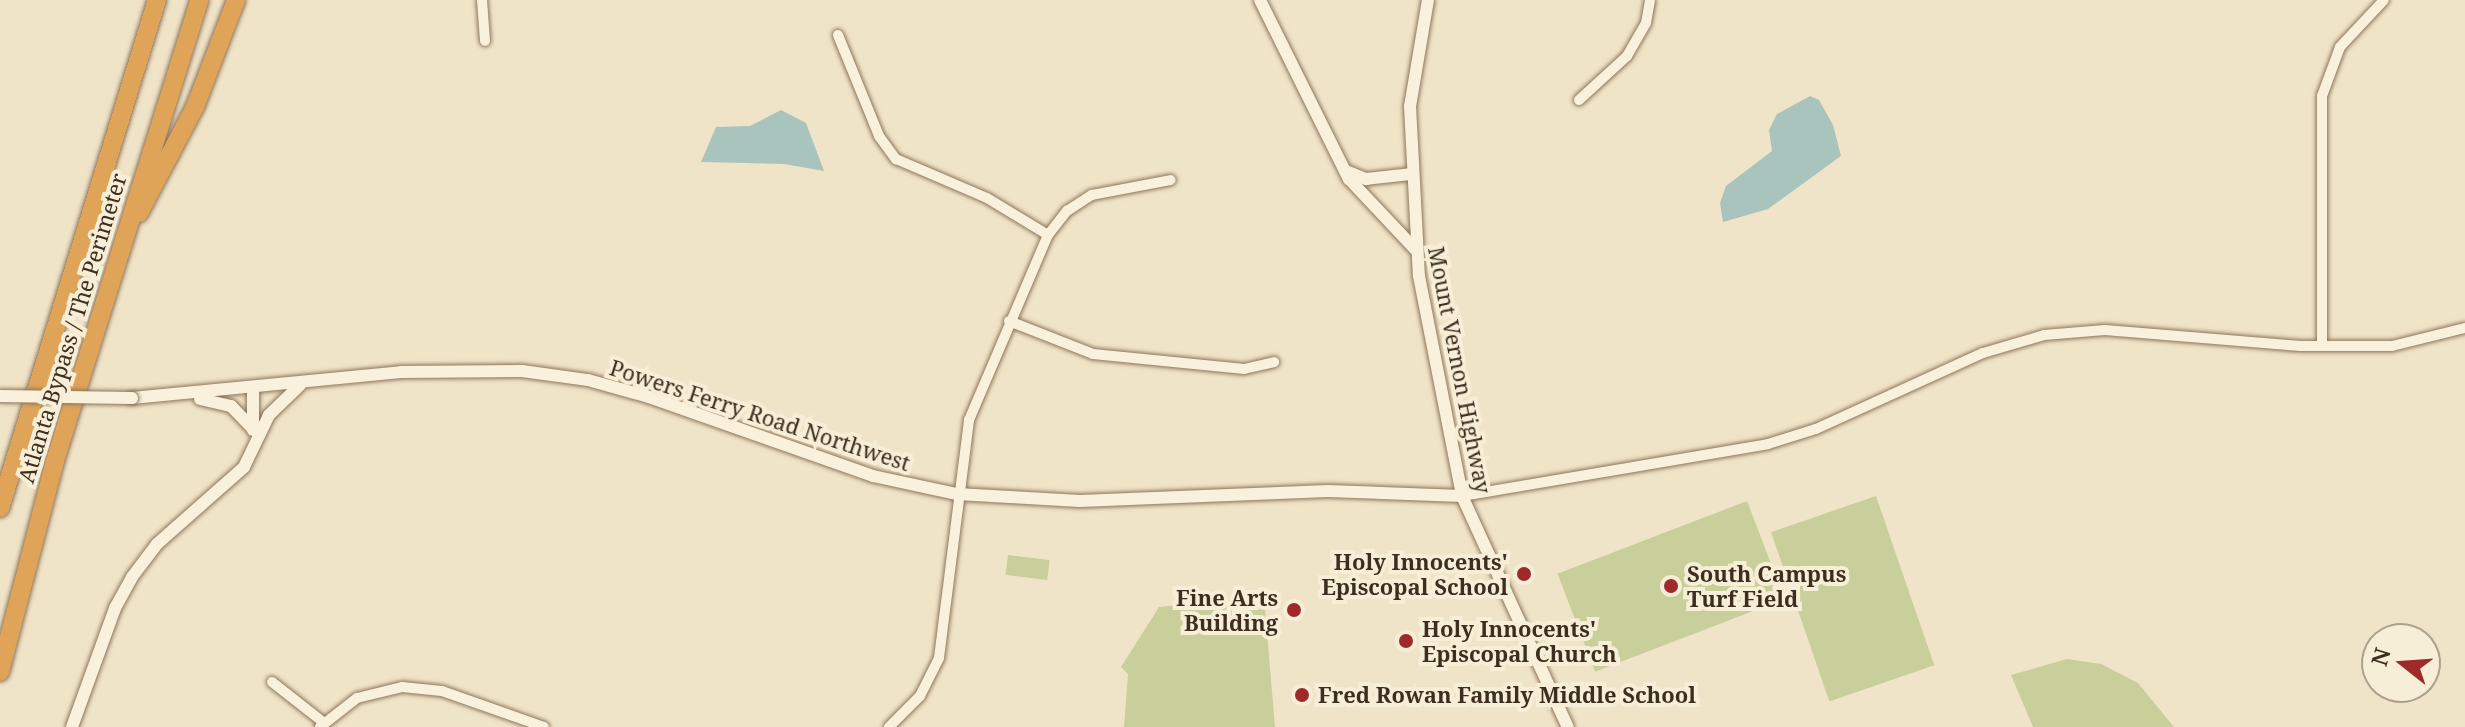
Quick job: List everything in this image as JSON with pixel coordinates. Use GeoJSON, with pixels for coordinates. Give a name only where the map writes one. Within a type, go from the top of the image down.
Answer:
{"type":"FeatureCollection","features":[{"type":"Feature","properties":{"kind":"highway","name":"Atlanta Bypass / The Perimeter"},"geometry":{"type":"LineString","coordinates":[[0,508],[157,0]]}},
{"type":"Feature","properties":{"kind":"highway","name":"Atlanta Bypass / The Perimeter"},"geometry":{"type":"LineString","coordinates":[[0,672],[54,464],[199,0]]}},
{"type":"Feature","properties":{"kind":"highway"},"geometry":{"type":"LineString","coordinates":[[125,235],[195,107],[236,0]]}},
{"type":"Feature","properties":{"kind":"street"},"geometry":{"type":"LineString","coordinates":[[482,0],[485,41]]}},
{"type":"Feature","properties":{"kind":"street"},"geometry":{"type":"LineString","coordinates":[[1260,0],[1346,171],[1361,194],[1416,249]]}},
{"type":"Feature","properties":{"kind":"street","name":"Mount Vernon Highway"},"geometry":{"type":"LineString","coordinates":[[1428,0],[1410,106],[1416,249],[1462,496],[1568,727]]}},
{"type":"Feature","properties":{"kind":"street"},"geometry":{"type":"LineString","coordinates":[[1579,100],[1627,56],[1646,23],[1650,0]]}},
{"type":"Feature","properties":{"kind":"street"},"geometry":{"type":"LineString","coordinates":[[2322,346],[2322,96],[2340,47],[2384,0]]}},
{"type":"Feature","properties":{"kind":"street"},"geometry":{"type":"LineString","coordinates":[[838,35],[879,136],[896,159],[987,198],[1048,235]]}},
{"type":"Feature","properties":{"kind":"street"},"geometry":{"type":"LineString","coordinates":[[1346,171],[1366,179],[1411,174]]}},
{"type":"Feature","properties":{"kind":"street"},"geometry":{"type":"LineString","coordinates":[[889,727],[920,696],[939,658],[957,494],[969,420],[1048,235],[1067,211],[1092,195],[1171,180]]}},
{"type":"Feature","properties":{"kind":"street"},"geometry":{"type":"LineString","coordinates":[[1009,321],[1093,354],[1244,369],[1274,362]]}},
{"type":"Feature","properties":{"kind":"street"},"geometry":{"type":"LineString","coordinates":[[1462,496],[1768,444],[1816,429],[1983,353],[2044,335],[2105,330],[2322,346],[2412,344],[2465,328]]}},
{"type":"Feature","properties":{"kind":"street","name":"Powers Ferry Road Northwest"},"geometry":{"type":"LineString","coordinates":[[181,397],[447,370],[588,380],[709,416],[873,476],[957,494],[1080,501],[1328,491],[1462,496]]}},
{"type":"Feature","properties":{"kind":"street"},"geometry":{"type":"LineString","coordinates":[[72,727],[115,608],[132,577],[157,544],[232,480],[251,454],[274,407],[300,384]]}},
{"type":"Feature","properties":{"kind":"street"},"geometry":{"type":"LineString","coordinates":[[251,454],[253,389]]}},
{"type":"Feature","properties":{"kind":"street"},"geometry":{"type":"LineString","coordinates":[[0,396],[181,397],[231,406],[253,429]]}},
{"type":"Feature","properties":{"kind":"street"},"geometry":{"type":"LineString","coordinates":[[272,682],[321,725],[357,698],[402,687],[442,691],[544,727]]}},
{"type":"Feature","properties":{"kind":"street"},"geometry":{"type":"LineString","coordinates":[[502,727],[505,715]]}},
{"type":"Feature","properties":{"kind":"green space"},"geometry":{"type":"Polygon","coordinates":[[[1876,496],[1934,665],[1829,701],[1771,532],[1876,496]]]}},
{"type":"Feature","properties":{"kind":"green space","name":"South Campus Turf Field"},"geometry":{"type":"Polygon","coordinates":[[[1747,501],[1785,599],[1595,672],[1557,574],[1747,501]]]}},
{"type":"Feature","properties":{"kind":"green space"},"geometry":{"type":"Polygon","coordinates":[[[1008,555],[1050,560],[1047,580],[1006,575],[1008,555]]]}},
{"type":"Feature","properties":{"kind":"green space"},"geometry":{"type":"Polygon","coordinates":[[[1264,597],[1275,727],[1124,727],[1128,674],[1121,667],[1159,607],[1264,597]]]}},
{"type":"Feature","properties":{"kind":"green space"},"geometry":{"type":"Polygon","coordinates":[[[2067,659],[2101,664],[2138,683],[2174,727],[2033,727],[2011,675],[2067,659]]]}},
{"type":"Feature","properties":{"kind":"water"},"geometry":{"type":"Polygon","coordinates":[[[1810,96],[1819,100],[1833,125],[1841,156],[1768,209],[1723,222],[1720,203],[1726,186],[1772,151],[1769,130],[1777,114],[1810,96]]]}},
{"type":"Feature","properties":{"kind":"water"},"geometry":{"type":"Polygon","coordinates":[[[781,110],[806,123],[824,171],[784,164],[701,162],[716,127],[750,126],[781,110]]]}},
{"type":"Feature","properties":{"kind":"place","name":"Holy Innocents' Episcopal School"},"geometry":{"type":"Point","coordinates":[1524,574]}},
{"type":"Feature","properties":{"kind":"place","name":"South Campus Turf Field"},"geometry":{"type":"Point","coordinates":[1671,586]}},
{"type":"Feature","properties":{"kind":"place","name":"Fine Arts Building"},"geometry":{"type":"Point","coordinates":[1294,610]}},
{"type":"Feature","properties":{"kind":"place","name":"Holy Innocents' Episcopal Church"},"geometry":{"type":"Point","coordinates":[1406,641]}},
{"type":"Feature","properties":{"kind":"place","name":"Fred Rowan Family Middle School"},"geometry":{"type":"Point","coordinates":[1302,695]}}]}
